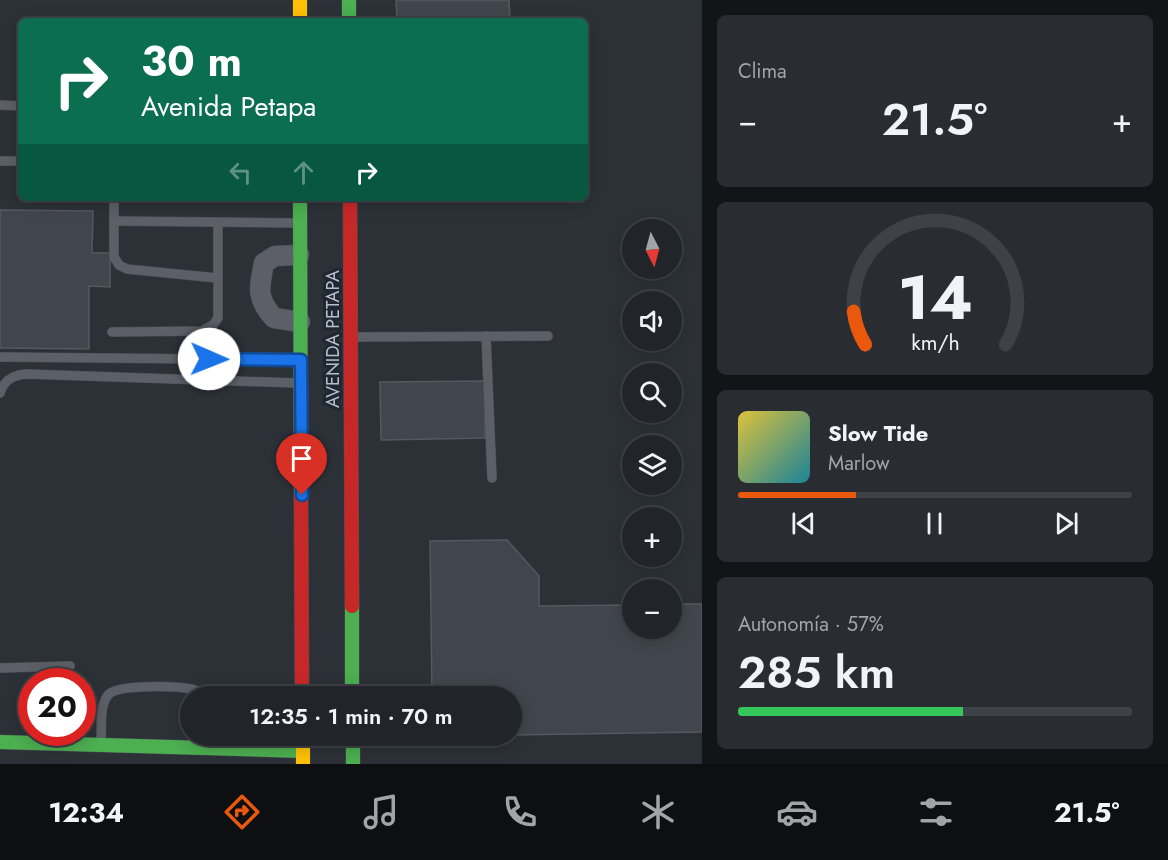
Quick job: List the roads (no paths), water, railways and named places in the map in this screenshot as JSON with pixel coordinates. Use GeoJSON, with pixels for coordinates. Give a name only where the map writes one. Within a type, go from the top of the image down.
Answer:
{"type":"FeatureCollection","features":[{"type":"Feature","properties":{"kind":"main road"},"geometry":{"type":"LineString","coordinates":[[300,0],[300,18]]}},
{"type":"Feature","properties":{"kind":"main road"},"geometry":{"type":"LineString","coordinates":[[349,0],[349,18]]}},
{"type":"Feature","properties":{"kind":"main road","name":"AVENIDA PETAPA"},"geometry":{"type":"LineString","coordinates":[[300,201],[303,686]]}},
{"type":"Feature","properties":{"kind":"main road","name":"AVENIDA PETAPA"},"geometry":{"type":"LineString","coordinates":[[350,201],[352,686]]}},
{"type":"Feature","properties":{"kind":"main road"},"geometry":{"type":"LineString","coordinates":[[0,742],[101,745],[180,743]]}},
{"type":"Feature","properties":{"kind":"main road"},"geometry":{"type":"LineString","coordinates":[[239,746],[303,758],[319,758]]}},
{"type":"Feature","properties":{"kind":"main road"},"geometry":{"type":"LineString","coordinates":[[353,746],[353,764]]}},
{"type":"Feature","properties":{"kind":"street"},"geometry":{"type":"LineString","coordinates":[[299,255],[275,256],[264,263],[260,284],[262,305],[274,318],[300,322]]}},
{"type":"Feature","properties":{"kind":"lane"},"geometry":{"type":"LineString","coordinates":[[0,105],[18,106]]}},
{"type":"Feature","properties":{"kind":"lane"},"geometry":{"type":"LineString","coordinates":[[0,161],[18,161]]}},
{"type":"Feature","properties":{"kind":"lane"},"geometry":{"type":"LineString","coordinates":[[114,201],[114,257],[119,265],[128,269],[217,278]]}},
{"type":"Feature","properties":{"kind":"lane"},"geometry":{"type":"LineString","coordinates":[[114,221],[300,224]]}},
{"type":"Feature","properties":{"kind":"lane"},"geometry":{"type":"LineString","coordinates":[[112,332],[202,331],[213,325],[218,318],[218,223]]}},
{"type":"Feature","properties":{"kind":"lane"},"geometry":{"type":"LineString","coordinates":[[486,336],[492,478]]}},
{"type":"Feature","properties":{"kind":"lane"},"geometry":{"type":"LineString","coordinates":[[351,337],[548,336]]}},
{"type":"Feature","properties":{"kind":"lane"},"geometry":{"type":"LineString","coordinates":[[0,357],[301,360]]}},
{"type":"Feature","properties":{"kind":"lane"},"geometry":{"type":"LineString","coordinates":[[0,393],[8,380],[15,375],[26,374],[302,383]]}},
{"type":"Feature","properties":{"kind":"lane"},"geometry":{"type":"LineString","coordinates":[[0,668],[70,666]]}},
{"type":"Feature","properties":{"kind":"lane"},"geometry":{"type":"LineString","coordinates":[[101,745],[104,703],[109,694],[117,690],[146,687],[180,689]]}}]}
